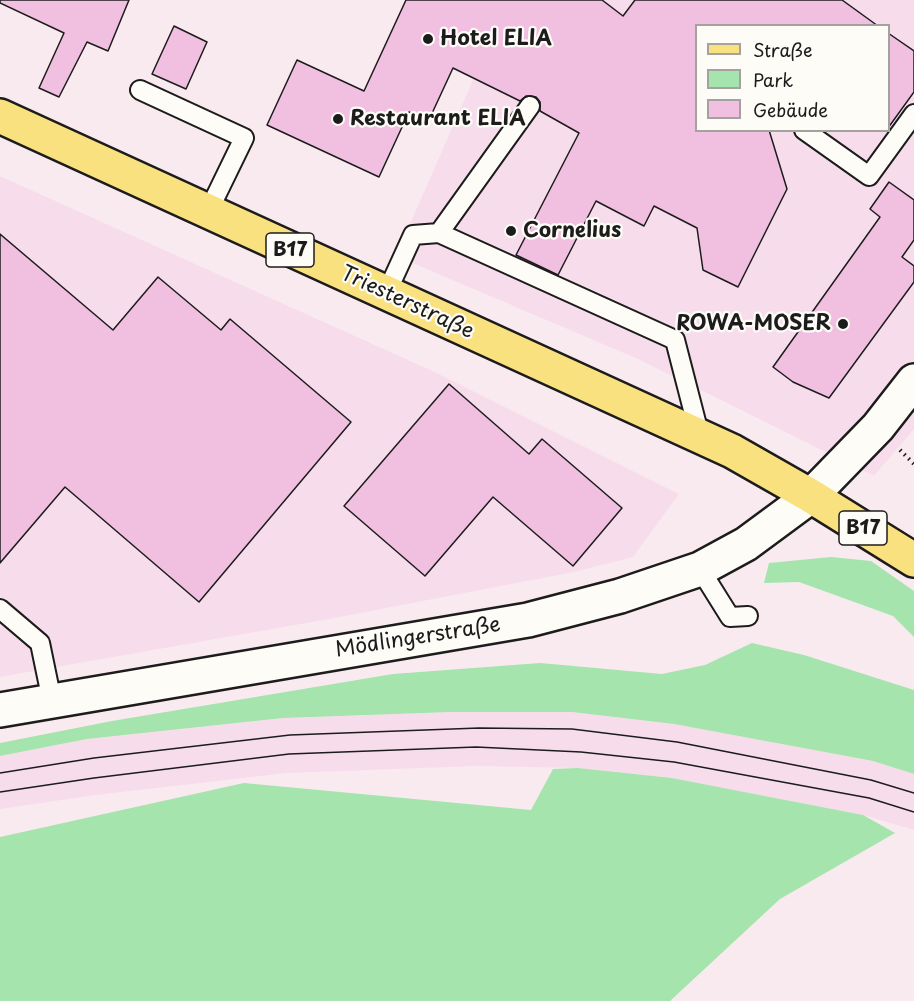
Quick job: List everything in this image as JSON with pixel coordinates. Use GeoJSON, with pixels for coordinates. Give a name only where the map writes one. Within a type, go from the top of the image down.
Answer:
{"type":"FeatureCollection","features":[{"type":"Feature","properties":{"kind":"main road","name":"Triesterstraße"},"geometry":{"type":"LineString","coordinates":[[0,116],[732,451],[811,496]]}},
{"type":"Feature","properties":{"kind":"main road","name":"B17"},"geometry":{"type":"LineString","coordinates":[[811,496],[914,560]]}},
{"type":"Feature","properties":{"kind":"street","name":"Mödlingerstraße"},"geometry":{"type":"LineString","coordinates":[[0,710],[528,620],[620,596],[700,569],[746,544],[811,496],[878,427],[914,381]]}},
{"type":"Feature","properties":{"kind":"lane"},"geometry":{"type":"LineString","coordinates":[[140,90],[244,138],[208,212]]}},
{"type":"Feature","properties":{"kind":"lane"},"geometry":{"type":"LineString","coordinates":[[439,233],[530,106]]}},
{"type":"Feature","properties":{"kind":"lane"},"geometry":{"type":"LineString","coordinates":[[807,132],[869,176],[914,114]]}},
{"type":"Feature","properties":{"kind":"lane"},"geometry":{"type":"LineString","coordinates":[[386,294],[413,235],[439,233],[675,340],[700,437]]}},
{"type":"Feature","properties":{"kind":"lane"},"geometry":{"type":"LineString","coordinates":[[700,569],[730,617],[748,616]]}},
{"type":"Feature","properties":{"kind":"lane"},"geometry":{"type":"LineString","coordinates":[[0,609],[40,643],[52,700]]}},
{"type":"Feature","properties":{"kind":"shaded area"},"geometry":{"type":"Polygon","coordinates":[[[508,0],[914,0],[914,429],[874,476],[638,359],[396,256],[508,0]]]}},
{"type":"Feature","properties":{"kind":"shaded area"},"geometry":{"type":"Polygon","coordinates":[[[0,176],[437,373],[679,494],[633,557],[574,572],[329,619],[0,677],[0,176]]]}},
{"type":"Feature","properties":{"kind":"shaded area"},"geometry":{"type":"Polygon","coordinates":[[[451,712],[572,712],[674,724],[873,761],[914,774],[914,830],[863,815],[672,778],[578,768],[476,766],[287,773],[96,795],[0,809],[0,756],[87,739],[283,718],[451,712]]]}},
{"type":"Feature","properties":{"kind":"green space"},"geometry":{"type":"Polygon","coordinates":[[[831,557],[871,561],[914,591],[914,637],[893,616],[799,582],[764,583],[769,563],[831,557]]]}},
{"type":"Feature","properties":{"kind":"green space"},"geometry":{"type":"Polygon","coordinates":[[[752,643],[804,655],[914,690],[914,774],[873,761],[674,724],[572,712],[451,712],[283,718],[87,739],[0,756],[0,743],[112,721],[393,674],[540,663],[662,674],[705,665],[752,643]]]}},
{"type":"Feature","properties":{"kind":"green space"},"geometry":{"type":"Polygon","coordinates":[[[578,768],[672,778],[863,815],[895,833],[780,899],[670,1001],[0,1001],[0,837],[244,783],[531,810],[553,769],[578,768]]]}},
{"type":"Feature","properties":{"kind":"building"},"geometry":{"type":"Polygon","coordinates":[[[0,0],[129,0],[108,51],[87,42],[59,97],[39,88],[64,33],[0,3],[0,0]]]}},
{"type":"Feature","properties":{"kind":"building"},"geometry":{"type":"Polygon","coordinates":[[[406,0],[602,0],[623,16],[635,0],[842,0],[875,24],[695,24],[695,132],[770,132],[787,189],[738,287],[703,270],[697,228],[654,206],[644,226],[596,201],[558,275],[516,255],[579,133],[540,111],[540,102],[536,97],[526,96],[520,101],[453,68],[428,122],[409,112],[379,177],[267,125],[297,60],[364,91],[406,0]]]}},
{"type":"Feature","properties":{"kind":"building"},"geometry":{"type":"Polygon","coordinates":[[[174,26],[207,42],[186,89],[152,74],[174,26]]]}},
{"type":"Feature","properties":{"kind":"building"},"geometry":{"type":"Polygon","coordinates":[[[890,34],[914,51],[914,92],[890,125],[890,34]]]}},
{"type":"Feature","properties":{"kind":"building","name":"ROWA-MOSER"},"geometry":{"type":"Polygon","coordinates":[[[889,182],[914,200],[914,240],[902,257],[914,266],[914,282],[829,398],[793,382],[773,367],[880,217],[870,209],[889,182]]]}},
{"type":"Feature","properties":{"kind":"building"},"geometry":{"type":"Polygon","coordinates":[[[0,234],[113,330],[158,277],[221,330],[230,319],[351,422],[199,602],[65,487],[0,563],[0,234]]]}},
{"type":"Feature","properties":{"kind":"building"},"geometry":{"type":"Polygon","coordinates":[[[449,384],[529,454],[542,439],[622,508],[573,566],[493,497],[425,576],[344,506],[449,384]]]}},
{"type":"Feature","properties":{"kind":"tram line"},"geometry":{"type":"LineString","coordinates":[[0,773],[94,758],[290,735],[479,728],[572,729],[677,742],[871,780],[914,793]]}},
{"type":"Feature","properties":{"kind":"tram line"},"geometry":{"type":"LineString","coordinates":[[0,792],[289,754],[476,747],[581,752],[674,762],[869,798],[914,812]]}},
{"type":"Feature","properties":{"kind":"place","name":"Hotel ELIA"},"geometry":{"type":"Point","coordinates":[428,39]}},
{"type":"Feature","properties":{"kind":"place","name":"Restaurant ELIA"},"geometry":{"type":"Point","coordinates":[338,119]}},
{"type":"Feature","properties":{"kind":"place","name":"Cornelius"},"geometry":{"type":"Point","coordinates":[511,231]}},
{"type":"Feature","properties":{"kind":"place","name":"ROWA-MOSER"},"geometry":{"type":"Point","coordinates":[843,324]}}]}
